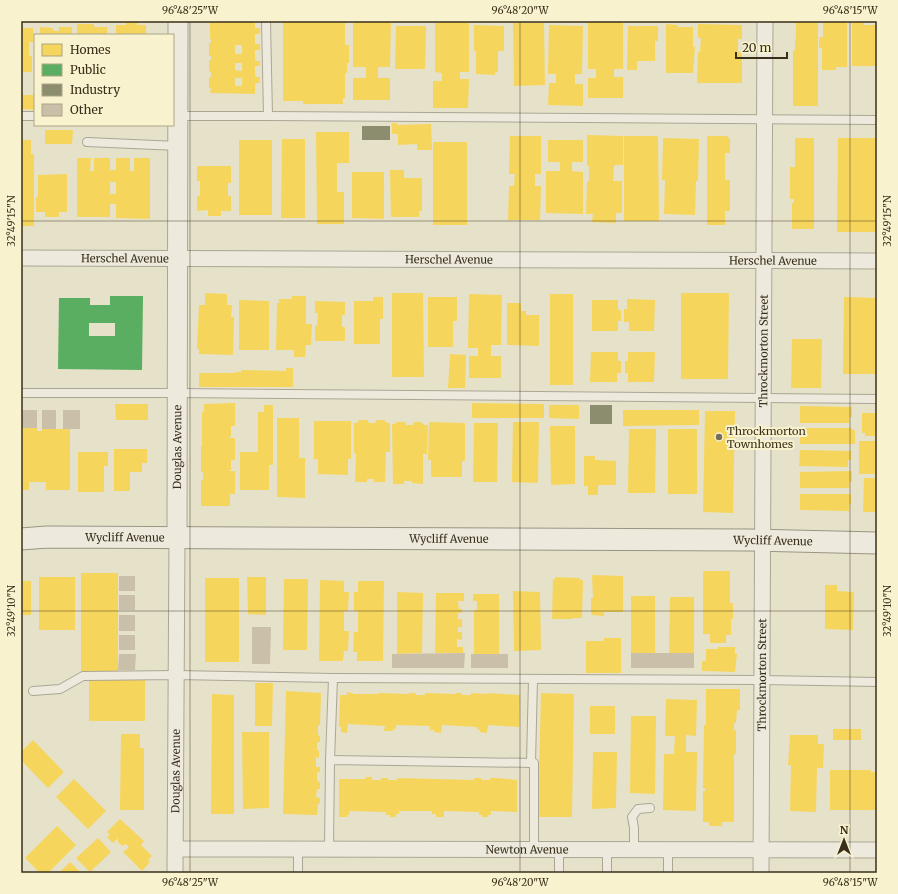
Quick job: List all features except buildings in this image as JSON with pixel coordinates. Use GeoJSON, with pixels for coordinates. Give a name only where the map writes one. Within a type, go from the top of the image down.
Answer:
{"type":"FeatureCollection","features":[{"type":"Feature","properties":{"kind":"main road","name":"Wycliff Avenue"},"geometry":{"type":"LineString","coordinates":[[21,539],[47,536],[877,543]]}},
{"type":"Feature","properties":{"kind":"street","name":"Douglas Avenue"},"geometry":{"type":"LineString","coordinates":[[175,873],[178,146],[175,116],[178,21]]}},
{"type":"Feature","properties":{"kind":"street","name":"Throckmorton Street"},"geometry":{"type":"LineString","coordinates":[[761,873],[764,21]]}},
{"type":"Feature","properties":{"kind":"street","name":"Herschel Avenue"},"geometry":{"type":"LineString","coordinates":[[21,258],[877,261]]}},
{"type":"Feature","properties":{"kind":"street","name":"Newton Avenue"},"geometry":{"type":"LineString","coordinates":[[176,849],[877,850]]}},
{"type":"Feature","properties":{"kind":"lane"},"geometry":{"type":"LineString","coordinates":[[266,21],[268,116]]}},
{"type":"Feature","properties":{"kind":"lane"},"geometry":{"type":"LineString","coordinates":[[21,116],[34,116]]}},
{"type":"Feature","properties":{"kind":"lane"},"geometry":{"type":"LineString","coordinates":[[175,116],[877,120]]}},
{"type":"Feature","properties":{"kind":"lane"},"geometry":{"type":"LineString","coordinates":[[87,142],[178,146]]}},
{"type":"Feature","properties":{"kind":"lane"},"geometry":{"type":"LineString","coordinates":[[21,393],[877,399]]}},
{"type":"Feature","properties":{"kind":"lane"},"geometry":{"type":"LineString","coordinates":[[33,691],[60,689],[83,676],[177,675],[333,678],[877,682]]}},
{"type":"Feature","properties":{"kind":"lane"},"geometry":{"type":"LineString","coordinates":[[329,849],[333,678]]}},
{"type":"Feature","properties":{"kind":"lane"},"geometry":{"type":"LineString","coordinates":[[533,679],[532,763],[534,763],[534,850]]}},
{"type":"Feature","properties":{"kind":"lane"},"geometry":{"type":"LineString","coordinates":[[330,760],[532,763]]}},
{"type":"Feature","properties":{"kind":"lane"},"geometry":{"type":"LineString","coordinates":[[634,850],[634,828],[632,817],[638,809],[650,808]]}},
{"type":"Feature","properties":{"kind":"lane"},"geometry":{"type":"LineString","coordinates":[[298,849],[298,873]]}},
{"type":"Feature","properties":{"kind":"lane"},"geometry":{"type":"LineString","coordinates":[[559,850],[559,873]]}},
{"type":"Feature","properties":{"kind":"lane"},"geometry":{"type":"LineString","coordinates":[[607,850],[607,873]]}},
{"type":"Feature","properties":{"kind":"lane"},"geometry":{"type":"LineString","coordinates":[[668,850],[668,873]]}},
{"type":"Feature","properties":{"kind":"place","name":"Throckmorton Townhomes"},"geometry":{"type":"Point","coordinates":[719,437]}}]}
